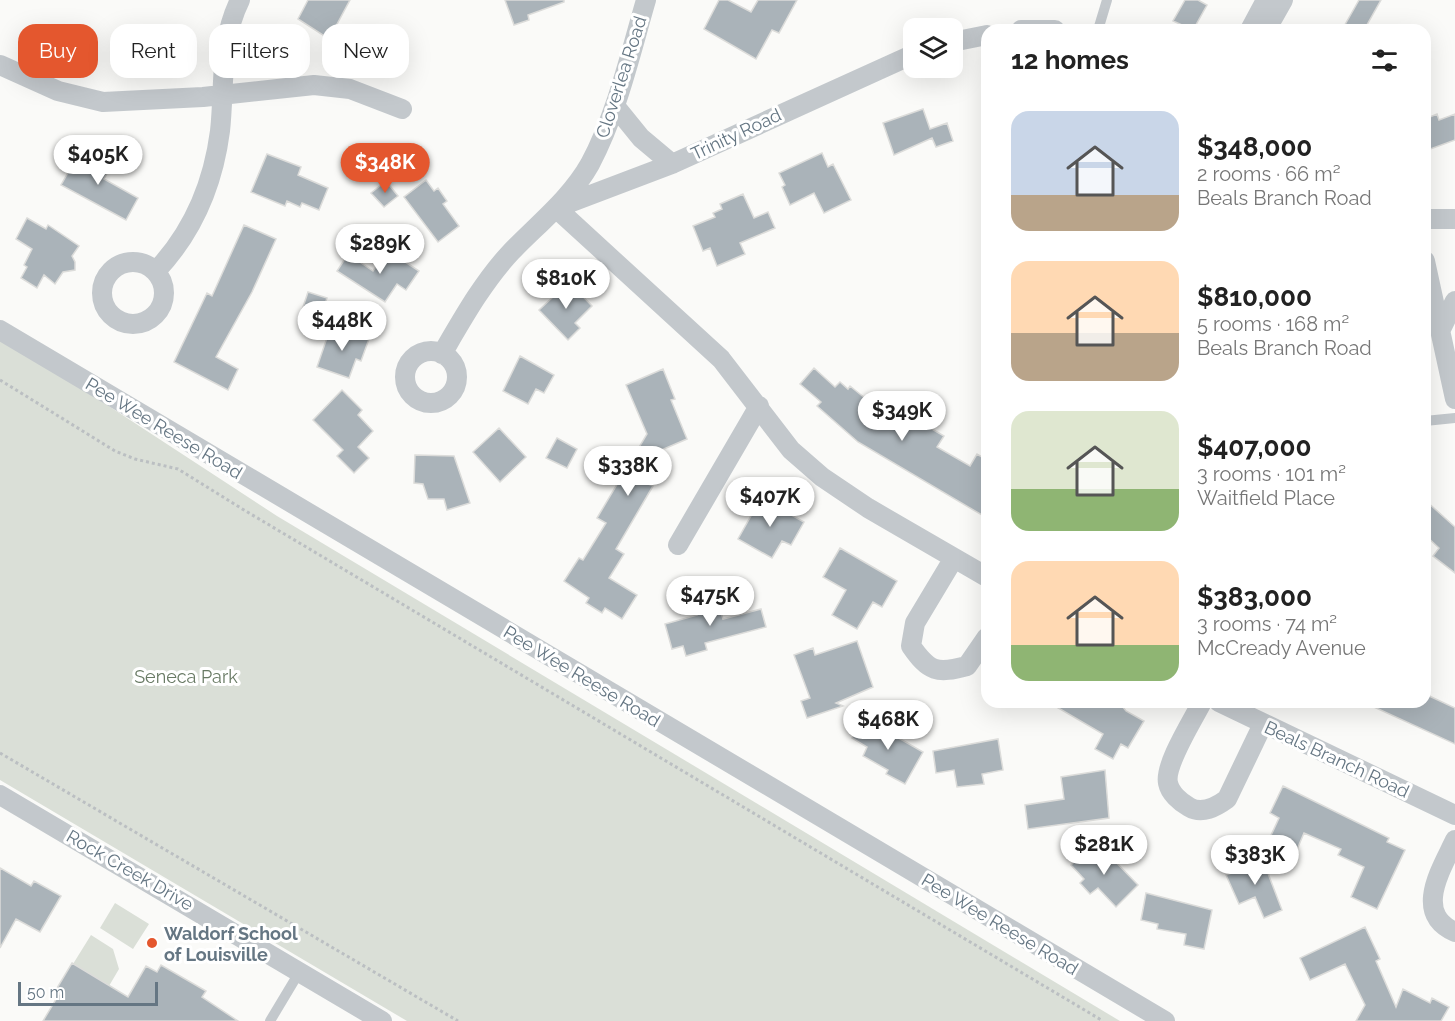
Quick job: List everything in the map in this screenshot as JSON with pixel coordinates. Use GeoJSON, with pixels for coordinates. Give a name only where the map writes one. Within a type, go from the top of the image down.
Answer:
{"type":"FeatureCollection","features":[{"type":"Feature","properties":{"kind":"street"},"geometry":{"type":"LineString","coordinates":[[156,272],[176,250],[201,203],[211,176],[220,131],[227,39],[240,0]]}},
{"type":"Feature","properties":{"kind":"street","name":"Cloverlea Road"},"geometry":{"type":"LineString","coordinates":[[442,354],[480,290],[510,253],[556,208],[589,165],[615,106],[646,0]]}},
{"type":"Feature","properties":{"kind":"street"},"geometry":{"type":"LineString","coordinates":[[1253,24],[1266,0]]}},
{"type":"Feature","properties":{"kind":"street"},"geometry":{"type":"LineString","coordinates":[[1269,24],[1283,0]]}},
{"type":"Feature","properties":{"kind":"street"},"geometry":{"type":"LineString","coordinates":[[963,40],[981,36]]}},
{"type":"Feature","properties":{"kind":"street","name":"Trinity Road"},"geometry":{"type":"LineString","coordinates":[[556,208],[672,164],[903,59]]}},
{"type":"Feature","properties":{"kind":"street"},"geometry":{"type":"LineString","coordinates":[[0,65],[58,91],[103,102],[314,85],[335,86],[402,109]]}},
{"type":"Feature","properties":{"kind":"street"},"geometry":{"type":"LineString","coordinates":[[615,106],[641,138],[672,164]]}},
{"type":"Feature","properties":{"kind":"street"},"geometry":{"type":"LineString","coordinates":[[556,208],[721,359],[791,450],[822,477],[868,508],[981,574]]}},
{"type":"Feature","properties":{"kind":"street"},"geometry":{"type":"LineString","coordinates":[[1431,219],[1455,219]]}},
{"type":"Feature","properties":{"kind":"street"},"geometry":{"type":"LineString","coordinates":[[1433,326],[1455,301]]}},
{"type":"Feature","properties":{"kind":"street"},"geometry":{"type":"LineString","coordinates":[[1431,310],[1433,326],[1455,399]]}},
{"type":"Feature","properties":{"kind":"street","name":"Pee Wee Reese Road"},"geometry":{"type":"LineString","coordinates":[[0,330],[1165,1021]]}},
{"type":"Feature","properties":{"kind":"street"},"geometry":{"type":"LineString","coordinates":[[678,545],[759,406]]}},
{"type":"Feature","properties":{"kind":"street"},"geometry":{"type":"LineString","coordinates":[[954,558],[915,622],[911,646],[924,664],[944,672],[968,666],[981,646]]}},
{"type":"Feature","properties":{"kind":"street"},"geometry":{"type":"LineString","coordinates":[[1199,708],[1168,773],[1171,790],[1180,802],[1193,809],[1217,807],[1227,799],[1263,724]]}},
{"type":"Feature","properties":{"kind":"street","name":"Beals Branch Road"},"geometry":{"type":"LineString","coordinates":[[1235,708],[1263,724],[1455,815]]}},
{"type":"Feature","properties":{"kind":"street","name":"Rock Creek Drive"},"geometry":{"type":"LineString","coordinates":[[0,795],[382,1021]]}},
{"type":"Feature","properties":{"kind":"street"},"geometry":{"type":"LineString","coordinates":[[1455,840],[1434,886],[1431,901],[1435,915],[1440,922],[1455,932]]}},
{"type":"Feature","properties":{"kind":"lane"},"geometry":{"type":"LineString","coordinates":[[1100,24],[1107,0]]}},
{"type":"Feature","properties":{"kind":"lane"},"geometry":{"type":"LineString","coordinates":[[1431,420],[1455,418]]}},
{"type":"Feature","properties":{"kind":"lane"},"geometry":{"type":"LineString","coordinates":[[270,1021],[300,971]]}},
{"type":"Feature","properties":{"kind":"path"},"geometry":{"type":"LineString","coordinates":[[0,380],[116,451],[135,459],[167,464],[178,469],[1103,1021]]}},
{"type":"Feature","properties":{"kind":"path"},"geometry":{"type":"LineString","coordinates":[[0,753],[458,1021]]}},
{"type":"Feature","properties":{"kind":"green space","name":"Seneca Park"},"geometry":{"type":"Polygon","coordinates":[[[0,335],[277,516],[1120,1021],[407,1021],[0,780],[0,335]]]}},
{"type":"Feature","properties":{"kind":"green space"},"geometry":{"type":"Polygon","coordinates":[[[115,903],[149,924],[133,949],[100,928],[115,903]]]}},
{"type":"Feature","properties":{"kind":"green space"},"geometry":{"type":"Polygon","coordinates":[[[91,935],[113,949],[119,969],[109,986],[73,964],[91,935]]]}},
{"type":"Feature","properties":{"kind":"building"},"geometry":{"type":"Polygon","coordinates":[[[308,0],[350,0],[337,24],[322,24],[322,34],[310,27],[310,24],[298,19],[308,0]]]}},
{"type":"Feature","properties":{"kind":"building"},"geometry":{"type":"Polygon","coordinates":[[[505,0],[564,0],[564,2],[528,15],[529,20],[514,25],[505,0]]]}},
{"type":"Feature","properties":{"kind":"building"},"geometry":{"type":"Polygon","coordinates":[[[719,0],[728,0],[751,12],[758,0],[797,0],[779,33],[772,30],[756,59],[704,29],[719,0]]]}},
{"type":"Feature","properties":{"kind":"building"},"geometry":{"type":"Polygon","coordinates":[[[1185,0],[1198,0],[1207,5],[1196,24],[1180,24],[1173,21],[1185,0]]]}},
{"type":"Feature","properties":{"kind":"building"},"geometry":{"type":"Polygon","coordinates":[[[1359,0],[1381,0],[1367,24],[1345,24],[1359,0]]]}},
{"type":"Feature","properties":{"kind":"building"},"geometry":{"type":"Polygon","coordinates":[[[923,109],[930,129],[947,123],[953,141],[936,147],[932,138],[894,155],[883,123],[923,109]]]}},
{"type":"Feature","properties":{"kind":"building"},"geometry":{"type":"Polygon","coordinates":[[[1437,114],[1439,120],[1455,114],[1455,140],[1431,149],[1431,116],[1437,114]]]}},
{"type":"Feature","properties":{"kind":"building"},"geometry":{"type":"Polygon","coordinates":[[[81,150],[111,166],[104,179],[138,198],[126,220],[61,185],[81,150]]]}},
{"type":"Feature","properties":{"kind":"building"},"geometry":{"type":"Polygon","coordinates":[[[822,153],[828,167],[833,164],[851,200],[824,213],[814,193],[790,205],[779,173],[822,153]]]}},
{"type":"Feature","properties":{"kind":"building"},"geometry":{"type":"Polygon","coordinates":[[[267,154],[301,167],[298,175],[328,188],[319,210],[302,203],[300,207],[287,201],[285,206],[251,192],[267,154]]]}},
{"type":"Feature","properties":{"kind":"building"},"geometry":{"type":"Polygon","coordinates":[[[426,180],[434,191],[438,188],[447,201],[443,204],[459,226],[438,242],[404,197],[426,180]]]}},
{"type":"Feature","properties":{"kind":"building"},"geometry":{"type":"Polygon","coordinates":[[[386,181],[398,196],[384,207],[371,193],[386,181]]]}},
{"type":"Feature","properties":{"kind":"building"},"geometry":{"type":"Polygon","coordinates":[[[743,194],[754,218],[768,212],[775,228],[740,243],[745,254],[717,266],[710,248],[703,251],[693,226],[715,217],[713,213],[722,209],[720,204],[743,194]]]}},
{"type":"Feature","properties":{"kind":"building"},"geometry":{"type":"Polygon","coordinates":[[[27,218],[46,229],[48,225],[79,246],[72,256],[75,270],[63,272],[55,284],[44,275],[37,288],[21,278],[27,267],[24,265],[32,249],[16,239],[27,218]]]}},
{"type":"Feature","properties":{"kind":"building"},"geometry":{"type":"Polygon","coordinates":[[[244,225],[276,239],[252,292],[216,357],[238,369],[228,390],[174,362],[207,293],[212,296],[244,225]]]}},
{"type":"Feature","properties":{"kind":"building"},"geometry":{"type":"Polygon","coordinates":[[[387,250],[419,271],[406,290],[397,284],[385,302],[337,271],[348,254],[373,271],[387,250]]]}},
{"type":"Feature","properties":{"kind":"building"},"geometry":{"type":"Polygon","coordinates":[[[569,282],[592,306],[575,323],[580,328],[568,340],[539,310],[569,282]]]}},
{"type":"Feature","properties":{"kind":"building"},"geometry":{"type":"Polygon","coordinates":[[[308,292],[327,298],[320,320],[301,313],[308,292]]]}},
{"type":"Feature","properties":{"kind":"building"},"geometry":{"type":"Polygon","coordinates":[[[331,326],[369,339],[361,361],[356,359],[349,378],[317,367],[331,326]]]}},
{"type":"Feature","properties":{"kind":"building"},"geometry":{"type":"Polygon","coordinates":[[[520,356],[554,375],[544,393],[536,389],[528,404],[503,391],[520,356]]]}},
{"type":"Feature","properties":{"kind":"building"},"geometry":{"type":"Polygon","coordinates":[[[814,368],[835,387],[840,382],[848,389],[850,386],[881,411],[886,402],[944,436],[937,447],[970,466],[977,454],[981,456],[981,514],[858,442],[817,406],[821,402],[800,384],[814,368]]]}},
{"type":"Feature","properties":{"kind":"building"},"geometry":{"type":"Polygon","coordinates":[[[663,369],[675,399],[671,400],[687,439],[645,457],[659,465],[648,484],[653,486],[616,549],[624,554],[609,578],[637,595],[622,619],[605,608],[602,613],[586,603],[589,598],[564,581],[579,558],[583,560],[606,523],[597,518],[647,434],[626,385],[663,369]]]}},
{"type":"Feature","properties":{"kind":"building"},"geometry":{"type":"Polygon","coordinates":[[[342,390],[362,410],[358,415],[373,431],[358,447],[369,458],[354,473],[337,456],[343,450],[313,420],[342,390]]]}},
{"type":"Feature","properties":{"kind":"building"},"geometry":{"type":"Polygon","coordinates":[[[499,428],[526,457],[500,482],[473,452],[499,428]]]}},
{"type":"Feature","properties":{"kind":"building"},"geometry":{"type":"Polygon","coordinates":[[[557,438],[577,449],[567,468],[546,458],[557,438]]]}},
{"type":"Feature","properties":{"kind":"building"},"geometry":{"type":"Polygon","coordinates":[[[415,455],[454,456],[470,503],[447,510],[444,499],[428,499],[423,484],[414,483],[415,455]]]}},
{"type":"Feature","properties":{"kind":"building"},"geometry":{"type":"Polygon","coordinates":[[[761,498],[804,522],[791,545],[782,541],[772,558],[738,539],[761,498]]]}},
{"type":"Feature","properties":{"kind":"building"},"geometry":{"type":"Polygon","coordinates":[[[1431,505],[1455,527],[1455,573],[1433,556],[1439,548],[1431,541],[1431,505]]]}},
{"type":"Feature","properties":{"kind":"building"},"geometry":{"type":"Polygon","coordinates":[[[840,548],[897,581],[882,607],[873,602],[857,629],[832,615],[846,590],[823,577],[840,548]]]}},
{"type":"Feature","properties":{"kind":"building"},"geometry":{"type":"Polygon","coordinates":[[[717,598],[723,619],[761,609],[766,627],[705,643],[707,650],[686,656],[683,646],[672,649],[665,624],[697,615],[691,605],[717,598]]]}},
{"type":"Feature","properties":{"kind":"building"},"geometry":{"type":"Polygon","coordinates":[[[857,641],[873,687],[836,703],[843,706],[807,718],[801,701],[810,698],[794,655],[813,648],[815,655],[857,641]]]}},
{"type":"Feature","properties":{"kind":"building"},"geometry":{"type":"Polygon","coordinates":[[[1431,697],[1455,708],[1455,744],[1376,708],[1431,708],[1431,697]]]}},
{"type":"Feature","properties":{"kind":"building"},"geometry":{"type":"Polygon","coordinates":[[[1058,708],[1124,708],[1144,721],[1128,748],[1121,744],[1113,759],[1095,749],[1103,734],[1058,708]]]}},
{"type":"Feature","properties":{"kind":"building"},"geometry":{"type":"Polygon","coordinates":[[[864,718],[923,752],[905,784],[886,774],[888,770],[863,756],[867,747],[852,738],[864,718]]]}},
{"type":"Feature","properties":{"kind":"building"},"geometry":{"type":"Polygon","coordinates":[[[998,739],[1003,770],[982,774],[984,784],[957,787],[954,770],[936,773],[933,751],[998,739]]]}},
{"type":"Feature","properties":{"kind":"building"},"geometry":{"type":"Polygon","coordinates":[[[1105,770],[1109,818],[1028,829],[1025,805],[1064,799],[1061,777],[1105,770]]]}},
{"type":"Feature","properties":{"kind":"building"},"geometry":{"type":"Polygon","coordinates":[[[1283,786],[1389,838],[1387,842],[1405,850],[1377,909],[1351,897],[1364,867],[1338,855],[1341,849],[1304,833],[1293,859],[1266,846],[1279,818],[1270,813],[1283,786]]]}},
{"type":"Feature","properties":{"kind":"building"},"geometry":{"type":"Polygon","coordinates":[[[1091,846],[1104,860],[1109,855],[1138,885],[1116,907],[1098,888],[1090,894],[1080,883],[1084,879],[1071,865],[1091,846]]]}},
{"type":"Feature","properties":{"kind":"building"},"geometry":{"type":"Polygon","coordinates":[[[1261,855],[1282,910],[1264,918],[1255,897],[1239,904],[1226,875],[1239,870],[1237,866],[1261,855]]]}},
{"type":"Feature","properties":{"kind":"building"},"geometry":{"type":"Polygon","coordinates":[[[0,868],[31,886],[34,881],[61,896],[40,932],[16,919],[0,948],[0,868]]]}},
{"type":"Feature","properties":{"kind":"building"},"geometry":{"type":"Polygon","coordinates":[[[1146,893],[1212,910],[1204,949],[1184,945],[1186,934],[1157,929],[1158,924],[1141,920],[1146,893]]]}},
{"type":"Feature","properties":{"kind":"building"},"geometry":{"type":"Polygon","coordinates":[[[1365,927],[1380,959],[1376,961],[1396,1007],[1403,989],[1430,1003],[1432,998],[1449,1007],[1441,1021],[1356,1021],[1365,1005],[1345,964],[1310,980],[1300,958],[1365,927]]]}},
{"type":"Feature","properties":{"kind":"building"},"geometry":{"type":"Polygon","coordinates":[[[72,963],[128,997],[146,966],[157,972],[161,965],[206,991],[202,997],[238,1021],[43,1021],[61,991],[57,988],[72,963]]]}},
{"type":"Feature","properties":{"kind":"place","name":"Waldorf School of Louisville"},"geometry":{"type":"Point","coordinates":[152,943]}}]}
